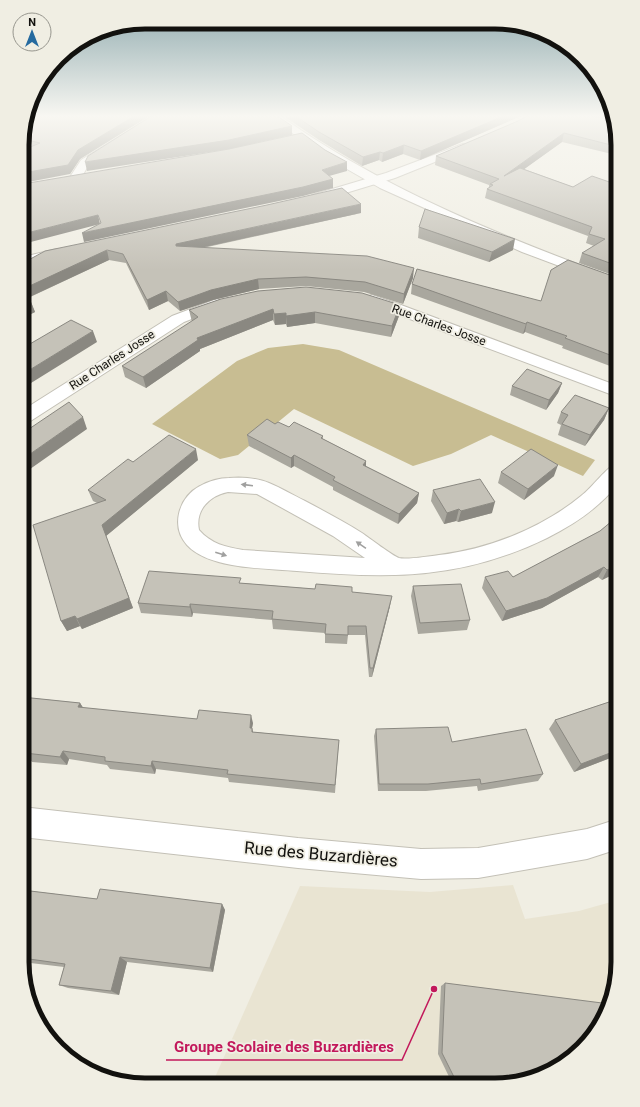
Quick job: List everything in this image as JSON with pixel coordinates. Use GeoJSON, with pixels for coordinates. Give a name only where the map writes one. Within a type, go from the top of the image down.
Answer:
{"type":"FeatureCollection","features":[{"type":"Feature","properties":{"kind":"street"},"geometry":{"type":"LineString","coordinates":[[76,177],[82,167]]}},
{"type":"Feature","properties":{"kind":"street"},"geometry":{"type":"LineString","coordinates":[[352,167],[376,181],[484,232],[554,261],[611,281]]}},
{"type":"Feature","properties":{"kind":"street"},"geometry":{"type":"LineString","coordinates":[[301,202],[376,181],[417,167]]}},
{"type":"Feature","properties":{"kind":"street"},"geometry":{"type":"LineString","coordinates":[[63,179],[92,175]]}},
{"type":"Feature","properties":{"kind":"street"},"geometry":{"type":"LineString","coordinates":[[29,260],[67,251]]}},
{"type":"Feature","properties":{"kind":"street","name":"Rue Charles Josse"},"geometry":{"type":"LineString","coordinates":[[356,297],[396,308],[611,389]]}},
{"type":"Feature","properties":{"kind":"street","name":"Rue Charles Josse"},"geometry":{"type":"LineString","coordinates":[[29,414],[178,319],[196,311],[231,300]]}},
{"type":"Feature","properties":{"kind":"street"},"geometry":{"type":"LineString","coordinates":[[394,566],[340,530],[262,488],[248,484],[232,483],[215,487],[199,496],[190,510],[187,524],[191,536],[202,546],[233,558],[324,564],[394,566],[436,565],[493,552],[570,517],[598,496],[611,479]]}},
{"type":"Feature","properties":{"kind":"street","name":"Rue des Buzardières"},"geometry":{"type":"LineString","coordinates":[[29,823],[298,853],[421,864],[478,863],[587,844],[611,836]]}},
{"type":"Feature","properties":{"kind":"shaded area"},"geometry":{"type":"Polygon","coordinates":[[[303,344],[339,350],[595,460],[583,476],[491,435],[451,454],[413,466],[294,409],[238,455],[220,459],[152,424],[237,361],[268,348],[303,344]]]}},
{"type":"Feature","properties":{"kind":"shaded area"},"geometry":{"type":"Polygon","coordinates":[[[513,885],[525,919],[579,911],[611,902],[611,969],[605,999],[595,1020],[587,1032],[571,1049],[546,1066],[532,1072],[510,1077],[215,1078],[300,886],[430,892],[513,885]]]}},
{"type":"Feature","properties":{"kind":"building"},"geometry":{"type":"Polygon","coordinates":[[[29,167],[59,167],[29,172],[29,167]]]}},
{"type":"Feature","properties":{"kind":"building"},"geometry":{"type":"Polygon","coordinates":[[[125,167],[332,167],[322,170],[333,179],[303,187],[82,233],[101,223],[98,215],[29,232],[29,183],[125,167]]]}},
{"type":"Feature","properties":{"kind":"building"},"geometry":{"type":"Polygon","coordinates":[[[465,167],[517,167],[504,176],[520,168],[573,187],[592,176],[611,183],[611,263],[582,253],[605,239],[589,234],[592,227],[487,189],[493,185],[490,184],[499,179],[465,167]]]}},
{"type":"Feature","properties":{"kind":"building"},"geometry":{"type":"Polygon","coordinates":[[[342,188],[361,204],[176,244],[176,246],[367,256],[414,268],[404,294],[365,282],[306,277],[258,279],[211,290],[178,302],[166,291],[147,300],[123,254],[107,250],[29,286],[29,260],[45,251],[342,188]]]}},
{"type":"Feature","properties":{"kind":"building"},"geometry":{"type":"Polygon","coordinates":[[[425,209],[515,239],[492,252],[419,227],[425,209]]]}},
{"type":"Feature","properties":{"kind":"building"},"geometry":{"type":"Polygon","coordinates":[[[568,260],[611,275],[611,355],[565,338],[567,336],[527,322],[526,324],[412,284],[417,269],[541,301],[551,270],[568,260]]]}},
{"type":"Feature","properties":{"kind":"building"},"geometry":{"type":"Polygon","coordinates":[[[306,287],[362,293],[400,305],[392,326],[315,312],[286,316],[286,313],[274,314],[273,309],[197,338],[198,340],[143,377],[122,366],[198,317],[189,310],[221,299],[258,291],[306,287]]]}},
{"type":"Feature","properties":{"kind":"building"},"geometry":{"type":"Polygon","coordinates":[[[71,320],[93,331],[29,370],[29,344],[71,320]]]}},
{"type":"Feature","properties":{"kind":"building"},"geometry":{"type":"Polygon","coordinates":[[[527,369],[562,383],[549,400],[512,386],[527,369]]]}},
{"type":"Feature","properties":{"kind":"building"},"geometry":{"type":"Polygon","coordinates":[[[575,395],[609,408],[590,435],[562,424],[568,415],[561,412],[575,395]]]}},
{"type":"Feature","properties":{"kind":"building"},"geometry":{"type":"Polygon","coordinates":[[[69,402],[83,417],[29,455],[29,429],[69,402]]]}},
{"type":"Feature","properties":{"kind":"building"},"geometry":{"type":"Polygon","coordinates":[[[267,419],[275,424],[278,422],[289,427],[294,422],[323,436],[321,438],[366,461],[363,465],[419,493],[399,514],[333,480],[335,477],[294,455],[291,458],[247,435],[267,419]]]}},
{"type":"Feature","properties":{"kind":"building"},"geometry":{"type":"Polygon","coordinates":[[[169,435],[196,449],[102,525],[129,598],[77,619],[75,616],[61,621],[33,525],[106,500],[88,490],[128,459],[133,462],[169,435]]]}},
{"type":"Feature","properties":{"kind":"building"},"geometry":{"type":"Polygon","coordinates":[[[531,449],[558,465],[528,489],[501,472],[531,449]]]}},
{"type":"Feature","properties":{"kind":"building"},"geometry":{"type":"Polygon","coordinates":[[[480,479],[495,502],[461,511],[459,509],[447,513],[433,490],[480,479]]]}},
{"type":"Feature","properties":{"kind":"building"},"geometry":{"type":"Polygon","coordinates":[[[611,522],[611,568],[607,570],[604,567],[547,598],[506,611],[485,577],[508,571],[513,577],[600,531],[611,522]]]}},
{"type":"Feature","properties":{"kind":"building"},"geometry":{"type":"Polygon","coordinates":[[[149,571],[241,578],[239,583],[315,589],[316,584],[352,587],[352,592],[392,596],[373,668],[370,668],[366,626],[348,626],[348,635],[325,634],[326,624],[272,619],[273,611],[190,604],[190,607],[138,603],[149,571]]]}},
{"type":"Feature","properties":{"kind":"building"},"geometry":{"type":"Polygon","coordinates":[[[461,584],[470,620],[420,623],[413,586],[461,584]]]}},
{"type":"Feature","properties":{"kind":"building"},"geometry":{"type":"Polygon","coordinates":[[[29,698],[80,703],[78,707],[197,719],[199,710],[251,715],[250,728],[252,728],[252,732],[339,740],[335,785],[227,774],[228,770],[152,761],[151,766],[105,761],[105,757],[63,751],[60,757],[29,753],[29,698]]]}},
{"type":"Feature","properties":{"kind":"building"},"geometry":{"type":"Polygon","coordinates":[[[611,701],[611,753],[581,764],[555,720],[611,701]]]}},
{"type":"Feature","properties":{"kind":"building"},"geometry":{"type":"Polygon","coordinates":[[[448,727],[452,742],[526,729],[543,774],[481,784],[480,779],[428,784],[379,784],[376,729],[448,727]]]}},
{"type":"Feature","properties":{"kind":"building"},"geometry":{"type":"Polygon","coordinates":[[[100,889],[222,904],[210,968],[120,957],[111,991],[59,985],[65,964],[29,959],[29,891],[97,899],[100,889]]]}},
{"type":"Feature","properties":{"kind":"building"},"geometry":{"type":"Polygon","coordinates":[[[445,983],[603,1003],[587,1032],[571,1049],[546,1066],[532,1072],[510,1077],[454,1078],[442,1053],[445,983]]]}},
{"type":"Feature","properties":{"kind":"place","name":"Groupe Scolaire des Buzardières"},"geometry":{"type":"Point","coordinates":[434,989]}}]}
